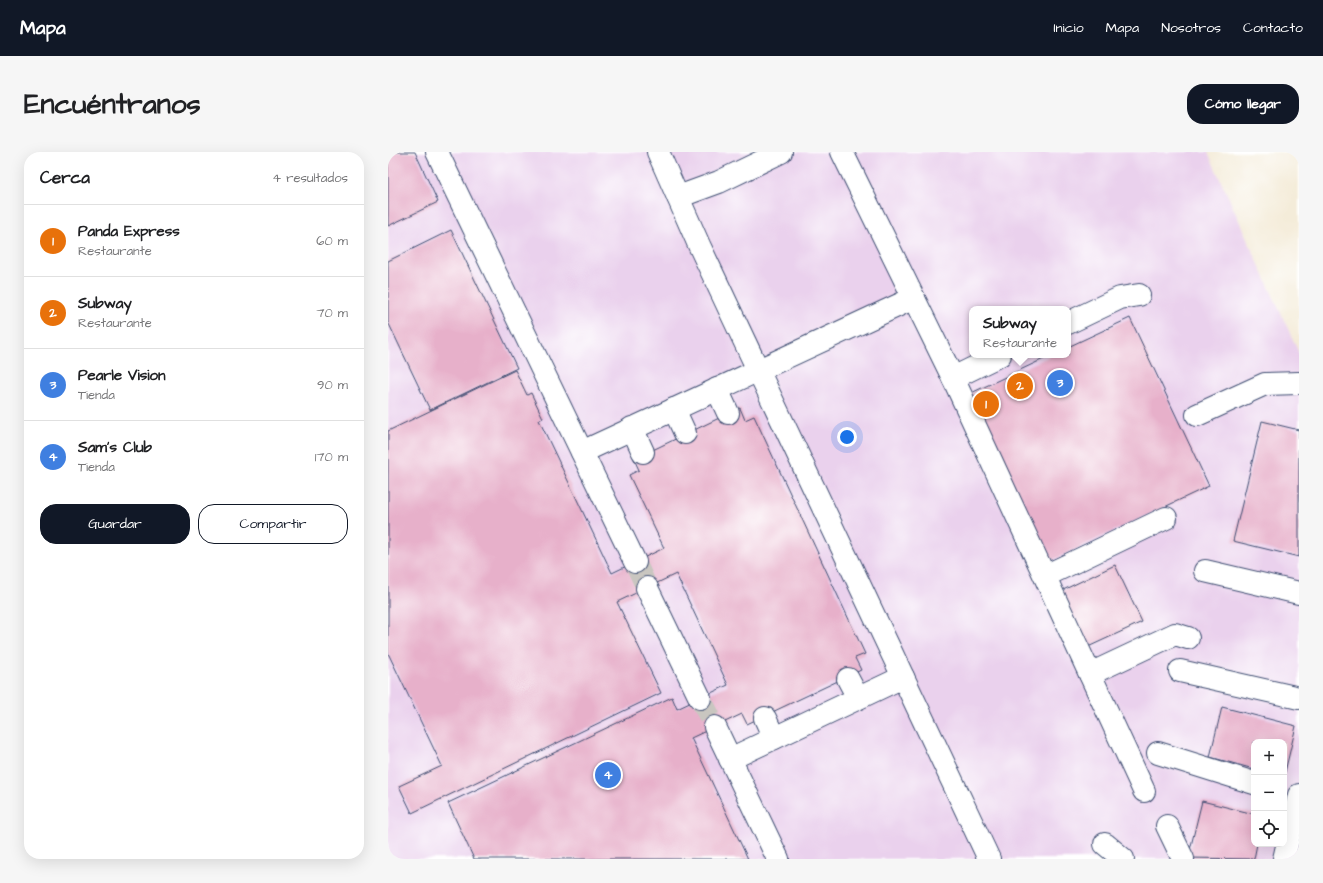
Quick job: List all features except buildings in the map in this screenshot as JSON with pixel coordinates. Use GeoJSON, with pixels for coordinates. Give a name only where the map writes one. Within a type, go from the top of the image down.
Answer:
{"type":"FeatureCollection","features":[{"type":"Feature","properties":{"kind":"lane"},"geometry":{"type":"LineString","coordinates":[[437,152],[635,562]]}},
{"type":"Feature","properties":{"kind":"lane"},"geometry":{"type":"LineString","coordinates":[[658,152],[699,245],[989,859]]}},
{"type":"Feature","properties":{"kind":"lane"},"geometry":{"type":"LineString","coordinates":[[678,197],[719,182],[781,152]]}},
{"type":"Feature","properties":{"kind":"lane"},"geometry":{"type":"LineString","coordinates":[[842,152],[953,378],[1144,791]]}},
{"type":"Feature","properties":{"kind":"lane"},"geometry":{"type":"LineString","coordinates":[[1071,322],[1120,298],[1139,295]]}},
{"type":"Feature","properties":{"kind":"lane"},"geometry":{"type":"LineString","coordinates":[[582,452],[914,298]]}},
{"type":"Feature","properties":{"kind":"lane"},"geometry":{"type":"LineString","coordinates":[[953,378],[994,358]]}},
{"type":"Feature","properties":{"kind":"lane"},"geometry":{"type":"LineString","coordinates":[[1197,415],[1265,384],[1299,384]]}},
{"type":"Feature","properties":{"kind":"lane"},"geometry":{"type":"LineString","coordinates":[[717,389],[728,413]]}},
{"type":"Feature","properties":{"kind":"lane"},"geometry":{"type":"LineString","coordinates":[[674,409],[685,433]]}},
{"type":"Feature","properties":{"kind":"lane"},"geometry":{"type":"LineString","coordinates":[[632,428],[643,452]]}},
{"type":"Feature","properties":{"kind":"lane"},"geometry":{"type":"LineString","coordinates":[[1045,576],[1166,518]]}},
{"type":"Feature","properties":{"kind":"lane"},"geometry":{"type":"LineString","coordinates":[[1205,571],[1299,593]]}},
{"type":"Feature","properties":{"kind":"lane"},"geometry":{"type":"LineString","coordinates":[[648,588],[700,698]]}},
{"type":"Feature","properties":{"kind":"lane"},"geometry":{"type":"LineString","coordinates":[[1090,674],[1175,634],[1188,638]]}},
{"type":"Feature","properties":{"kind":"lane"},"geometry":{"type":"LineString","coordinates":[[1180,671],[1299,698]]}},
{"type":"Feature","properties":{"kind":"lane"},"geometry":{"type":"LineString","coordinates":[[730,759],[903,677]]}},
{"type":"Feature","properties":{"kind":"lane"},"geometry":{"type":"LineString","coordinates":[[848,679],[858,698]]}},
{"type":"Feature","properties":{"kind":"lane"},"geometry":{"type":"LineString","coordinates":[[765,718],[774,738]]}},
{"type":"Feature","properties":{"kind":"lane"},"geometry":{"type":"LineString","coordinates":[[715,727],[778,859]]}},
{"type":"Feature","properties":{"kind":"lane"},"geometry":{"type":"LineString","coordinates":[[1158,753],[1251,782]]}},
{"type":"Feature","properties":{"kind":"lane"},"geometry":{"type":"LineString","coordinates":[[1284,859],[1294,795]]}},
{"type":"Feature","properties":{"kind":"lane"},"geometry":{"type":"LineString","coordinates":[[1167,826],[1182,859]]}},
{"type":"Feature","properties":{"kind":"lane"},"geometry":{"type":"LineString","coordinates":[[1105,844],[1123,859]]}},
{"type":"Feature","properties":{"kind":"shaded area"},"geometry":{"type":"Polygon","coordinates":[[[388,152],[1208,152],[1299,353],[1299,850],[1297,859],[388,859],[388,152]]]}},
{"type":"Feature","properties":{"kind":"tunnel"},"geometry":{"type":"LineString","coordinates":[[635,562],[647,588]]}},
{"type":"Feature","properties":{"kind":"tunnel"},"geometry":{"type":"LineString","coordinates":[[700,698],[715,727]]}},
{"type":"Feature","properties":{"kind":"place","name":"Pearle Vision"},"geometry":{"type":"Point","coordinates":[1060,383]}},
{"type":"Feature","properties":{"kind":"place","name":"Subway"},"geometry":{"type":"Point","coordinates":[1020,386]}},
{"type":"Feature","properties":{"kind":"place","name":"Panda Express"},"geometry":{"type":"Point","coordinates":[986,404]}},
{"type":"Feature","properties":{"kind":"place","name":"Sam's Club"},"geometry":{"type":"Point","coordinates":[608,775]}}]}
